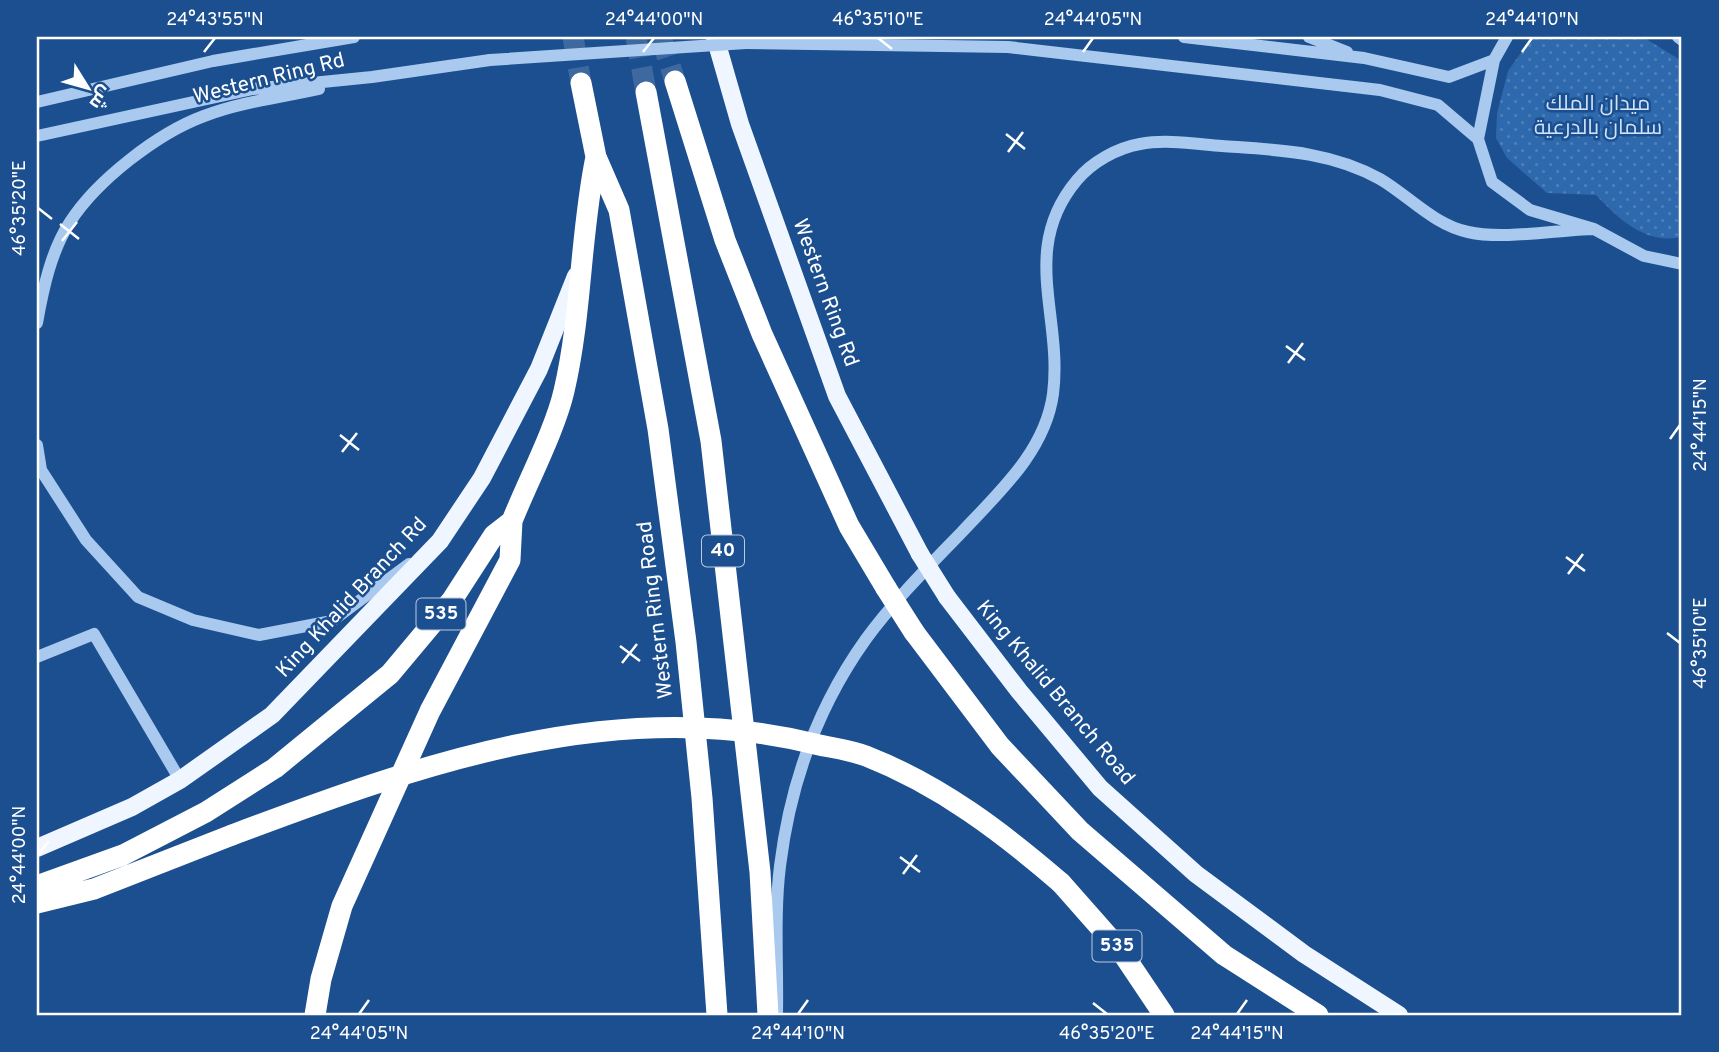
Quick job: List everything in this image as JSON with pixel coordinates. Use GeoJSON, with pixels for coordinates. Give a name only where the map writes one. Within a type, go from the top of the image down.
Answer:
{"type":"FeatureCollection","features":[{"type":"Feature","properties":{"kind":"highway"},"geometry":{"type":"LineString","coordinates":[[675,81],[725,240],[762,334],[849,526],[914,632],[1000,746],[1080,831],[1224,955],[1318,1015]]}},
{"type":"Feature","properties":{"kind":"highway","name":"Western Ring Road"},"geometry":{"type":"LineString","coordinates":[[582,83],[596,156],[619,210],[658,429],[686,642],[701,785],[717,1015]]}},
{"type":"Feature","properties":{"kind":"highway","name":"40"},"geometry":{"type":"LineString","coordinates":[[646,92],[711,441],[760,872],[768,1015]]}},
{"type":"Feature","properties":{"kind":"highway","name":"535"},"geometry":{"type":"LineString","coordinates":[[316,1015],[321,979],[342,906],[430,711],[510,559],[512,521],[564,393],[585,211],[596,156]]}},
{"type":"Feature","properties":{"kind":"highway","name":"535"},"geometry":{"type":"LineString","coordinates":[[37,886],[123,855],[206,812],[275,768],[390,674],[452,600],[494,535],[512,521]]}},
{"type":"Feature","properties":{"kind":"highway","name":"535"},"geometry":{"type":"LineString","coordinates":[[37,903],[94,890],[232,835],[420,768],[490,750],[649,726],[718,727],[782,736],[866,756],[935,790],[1001,831],[1061,883],[1121,951],[1164,1015]]}},
{"type":"Feature","properties":{"kind":"main road","name":"Western Ring Rd"},"geometry":{"type":"LineString","coordinates":[[715,37],[740,124],[837,396],[920,554],[947,597]]}},
{"type":"Feature","properties":{"kind":"main road","name":"King Khalid Branch Rd"},"geometry":{"type":"LineString","coordinates":[[37,848],[132,807],[180,780],[272,715],[440,541],[482,478],[539,369],[580,265]]}},
{"type":"Feature","properties":{"kind":"main road","name":"King Khalid Branch Road"},"geometry":{"type":"LineString","coordinates":[[947,597],[1019,691],[1100,788],[1196,874],[1304,954],[1399,1015]]}},
{"type":"Feature","properties":{"kind":"street"},"geometry":{"type":"LineString","coordinates":[[37,102],[214,61],[354,37]]}},
{"type":"Feature","properties":{"kind":"street"},"geometry":{"type":"LineString","coordinates":[[1184,37],[1364,58],[1449,77],[1494,60]]}},
{"type":"Feature","properties":{"kind":"street"},"geometry":{"type":"LineString","coordinates":[[1309,37],[1364,58]]}},
{"type":"Feature","properties":{"kind":"street"},"geometry":{"type":"LineString","coordinates":[[1507,37],[1494,60],[1478,139],[1492,182],[1530,210],[1594,229],[1644,256],[1682,264]]}},
{"type":"Feature","properties":{"kind":"street"},"geometry":{"type":"LineString","coordinates":[[37,136],[253,89],[372,77],[490,60],[746,43],[1008,47],[1380,90],[1438,105],[1478,139]]}},
{"type":"Feature","properties":{"kind":"street","name":"Western Ring Rd"},"geometry":{"type":"LineString","coordinates":[[37,323],[44,283],[70,222],[106,179],[146,148],[203,116],[372,77]]}},
{"type":"Feature","properties":{"kind":"street"},"geometry":{"type":"LineString","coordinates":[[777,1015],[780,867],[796,786],[812,735],[866,639],[1015,475],[1038,440],[1052,397],[1055,349],[1045,257],[1052,218],[1065,194],[1083,173],[1112,153],[1141,144],[1184,143],[1309,153],[1347,163],[1382,180],[1432,216],[1465,232],[1497,236],[1546,230],[1594,229]]}},
{"type":"Feature","properties":{"kind":"street"},"geometry":{"type":"LineString","coordinates":[[37,444],[41,470],[86,540],[138,597],[192,620],[259,635],[332,621],[440,541]]}},
{"type":"Feature","properties":{"kind":"street"},"geometry":{"type":"LineString","coordinates":[[37,657],[94,634],[180,780]]}},
{"type":"Feature","properties":{"kind":"green space","name":"ميدان الملك سلمان بالدرعية"},"geometry":{"type":"Polygon","coordinates":[[[1532,37],[1643,37],[1682,61],[1682,237],[1656,237],[1645,234],[1624,221],[1596,195],[1547,193],[1507,158],[1496,138],[1497,113],[1508,71],[1532,37]]]}},
{"type":"Feature","properties":{"kind":"tunnel"},"geometry":{"type":"LineString","coordinates":[[573,37],[581,83]]}},
{"type":"Feature","properties":{"kind":"tunnel"},"geometry":{"type":"LineString","coordinates":[[636,37],[646,92]]}},
{"type":"Feature","properties":{"kind":"tunnel"},"geometry":{"type":"LineString","coordinates":[[661,37],[675,81]]}}]}
